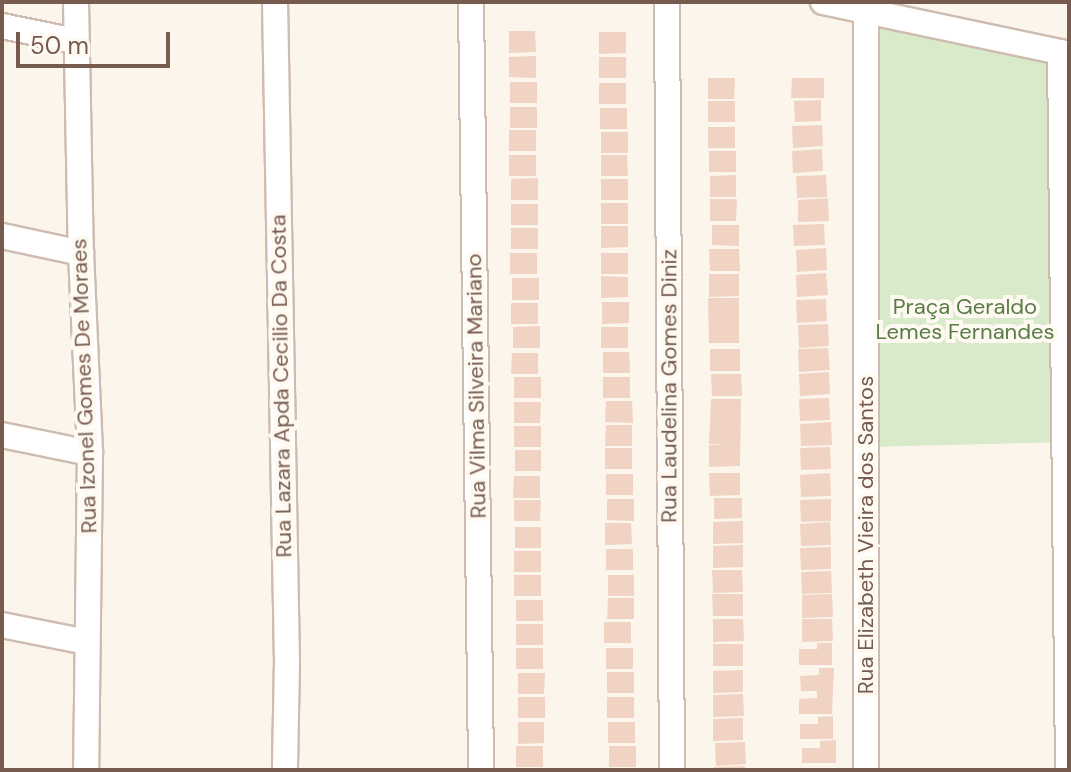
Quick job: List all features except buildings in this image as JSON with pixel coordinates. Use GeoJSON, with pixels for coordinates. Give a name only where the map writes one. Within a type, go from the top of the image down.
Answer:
{"type":"FeatureCollection","features":[{"type":"Feature","properties":{"kind":"street","name":"Rua Izonel Gomes De Moraes"},"geometry":{"type":"LineString","coordinates":[[76,2],[81,253],[90,453],[86,770]]}},
{"type":"Feature","properties":{"kind":"street","name":"Rua Lazara Apda Cecilio Da Costa"},"geometry":{"type":"LineString","coordinates":[[275,2],[287,661],[285,770]]}},
{"type":"Feature","properties":{"kind":"street","name":"Rua Vilma Silveira Mariano"},"geometry":{"type":"LineString","coordinates":[[471,2],[481,770]]}},
{"type":"Feature","properties":{"kind":"street","name":"Rua Laudelina Gomes Diniz"},"geometry":{"type":"LineString","coordinates":[[667,2],[672,770]]}},
{"type":"Feature","properties":{"kind":"street"},"geometry":{"type":"LineString","coordinates":[[823,2],[1064,53],[1068,770]]}},
{"type":"Feature","properties":{"kind":"street","name":"Rua Elizabeth Vieira dos Santos"},"geometry":{"type":"LineString","coordinates":[[866,11],[866,770]]}},
{"type":"Feature","properties":{"kind":"street"},"geometry":{"type":"LineString","coordinates":[[2,26],[75,41]]}},
{"type":"Feature","properties":{"kind":"street"},"geometry":{"type":"LineString","coordinates":[[2,236],[81,253]]}},
{"type":"Feature","properties":{"kind":"street"},"geometry":{"type":"LineString","coordinates":[[2,435],[90,453]]}},
{"type":"Feature","properties":{"kind":"street"},"geometry":{"type":"LineString","coordinates":[[2,625],[87,642]]}},
{"type":"Feature","properties":{"kind":"green space","name":"Praça Geraldo Lemes Fernandes"},"geometry":{"type":"Polygon","coordinates":[[[866,11],[1060,52],[1065,442],[866,447],[866,11]]]}}]}
